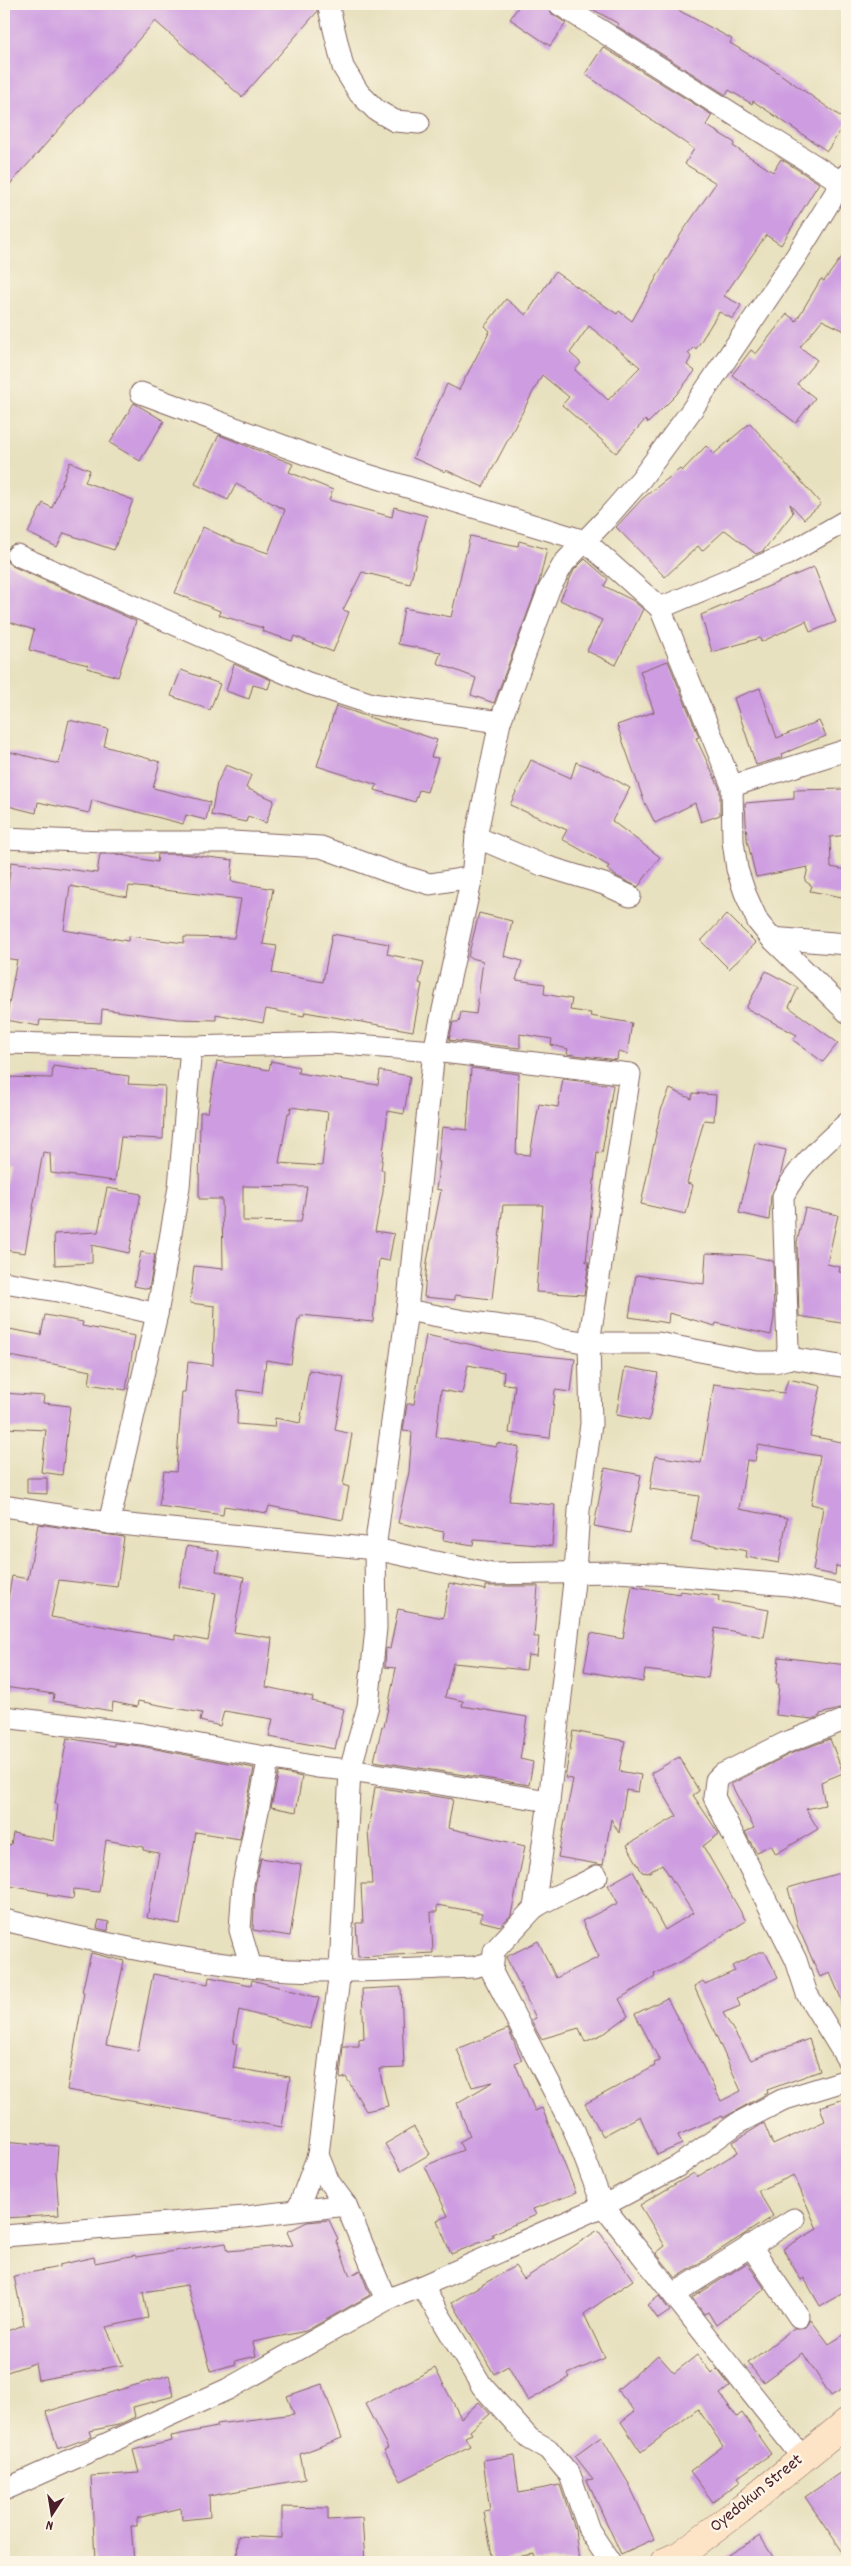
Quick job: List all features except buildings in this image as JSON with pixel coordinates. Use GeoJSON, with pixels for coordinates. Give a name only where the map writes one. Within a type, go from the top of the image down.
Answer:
{"type":"FeatureCollection","features":[{"type":"Feature","properties":{"kind":"street"},"geometry":{"type":"LineString","coordinates":[[328,4],[343,67],[359,94],[376,110],[395,121],[419,122]]}},
{"type":"Feature","properties":{"kind":"street"},"geometry":{"type":"LineString","coordinates":[[298,2209],[318,2155],[340,1970],[350,1770],[368,1706],[376,1628],[374,1549],[408,1310],[434,1051],[472,877],[476,837],[500,722],[549,589],[564,563],[641,479],[690,411],[846,181],[559,4]]}},
{"type":"Feature","properties":{"kind":"street"},"geometry":{"type":"LineString","coordinates":[[141,393],[335,465],[585,541],[660,608],[732,786],[733,841],[737,869],[744,893],[758,922],[771,938],[847,1012]]}},
{"type":"Feature","properties":{"kind":"street"},"geometry":{"type":"LineString","coordinates":[[660,608],[786,555],[847,520]]}},
{"type":"Feature","properties":{"kind":"street"},"geometry":{"type":"LineString","coordinates":[[17,555],[308,682],[372,704],[500,722]]}},
{"type":"Feature","properties":{"kind":"street"},"geometry":{"type":"LineString","coordinates":[[732,786],[847,750]]}},
{"type":"Feature","properties":{"kind":"street"},"geometry":{"type":"LineString","coordinates":[[476,837],[542,865],[604,884],[630,896]]}},
{"type":"Feature","properties":{"kind":"street"},"geometry":{"type":"LineString","coordinates":[[4,838],[105,842],[233,842],[321,847],[389,872],[430,884],[472,877]]}},
{"type":"Feature","properties":{"kind":"street"},"geometry":{"type":"LineString","coordinates":[[771,938],[847,944]]}},
{"type":"Feature","properties":{"kind":"street"},"geometry":{"type":"LineString","coordinates":[[4,1043],[192,1046],[331,1043],[434,1051],[630,1074],[624,1099],[589,1343],[591,1424],[579,1510],[574,1573],[534,1908]]}},
{"type":"Feature","properties":{"kind":"street"},"geometry":{"type":"LineString","coordinates":[[109,1523],[157,1314],[179,1188],[192,1046]]}},
{"type":"Feature","properties":{"kind":"street"},"geometry":{"type":"LineString","coordinates":[[790,1358],[787,1354],[783,1196],[794,1176],[807,1159],[847,1123]]}},
{"type":"Feature","properties":{"kind":"street"},"geometry":{"type":"LineString","coordinates":[[4,1282],[63,1292],[157,1314]]}},
{"type":"Feature","properties":{"kind":"street"},"geometry":{"type":"LineString","coordinates":[[408,1310],[464,1322],[539,1331],[559,1338],[589,1343],[658,1343],[757,1362],[775,1362],[790,1358],[847,1367]]}},
{"type":"Feature","properties":{"kind":"street"},"geometry":{"type":"LineString","coordinates":[[4,1506],[109,1523],[374,1549],[491,1574],[615,1572],[670,1575],[788,1585],[847,1596]]}},
{"type":"Feature","properties":{"kind":"street"},"geometry":{"type":"LineString","coordinates":[[4,1718],[142,1734],[317,1767],[350,1770],[548,1801]]}},
{"type":"Feature","properties":{"kind":"street"},"geometry":{"type":"LineString","coordinates":[[847,1720],[785,1743],[721,1775],[716,1780],[714,1797],[796,1960],[807,1994],[847,2059]]}},
{"type":"Feature","properties":{"kind":"street"},"geometry":{"type":"LineString","coordinates":[[251,1967],[240,1930],[243,1884],[269,1757]]}},
{"type":"Feature","properties":{"kind":"street"},"geometry":{"type":"LineString","coordinates":[[597,1876],[574,1889],[555,1894],[534,1908],[494,1951],[492,1972],[574,2130],[603,2206],[802,2457]]}},
{"type":"Feature","properties":{"kind":"street"},"geometry":{"type":"LineString","coordinates":[[4,1920],[140,1952],[251,1967],[340,1970],[474,1967],[492,1962]]}},
{"type":"Feature","properties":{"kind":"street"},"geometry":{"type":"LineString","coordinates":[[4,2490],[228,2389],[386,2300],[603,2206],[678,2166],[738,2124],[782,2100],[847,2080]]}},
{"type":"Feature","properties":{"kind":"street"},"geometry":{"type":"LineString","coordinates":[[318,2155],[329,2182],[346,2205],[386,2300]]}},
{"type":"Feature","properties":{"kind":"street"},"geometry":{"type":"LineString","coordinates":[[4,2236],[245,2217],[298,2209],[346,2205]]}},
{"type":"Feature","properties":{"kind":"street"},"geometry":{"type":"LineString","coordinates":[[674,2294],[794,2219]]}},
{"type":"Feature","properties":{"kind":"street"},"geometry":{"type":"LineString","coordinates":[[750,2245],[799,2317]]}},
{"type":"Feature","properties":{"kind":"street"},"geometry":{"type":"LineString","coordinates":[[422,2286],[482,2386],[530,2439],[548,2449],[570,2475],[589,2530],[610,2562]]}},
{"type":"Feature","properties":{"kind":"street","name":"Oyedokun Street"},"geometry":{"type":"LineString","coordinates":[[664,2562],[680,2555],[740,2510],[802,2457],[847,2422]]}}]}
